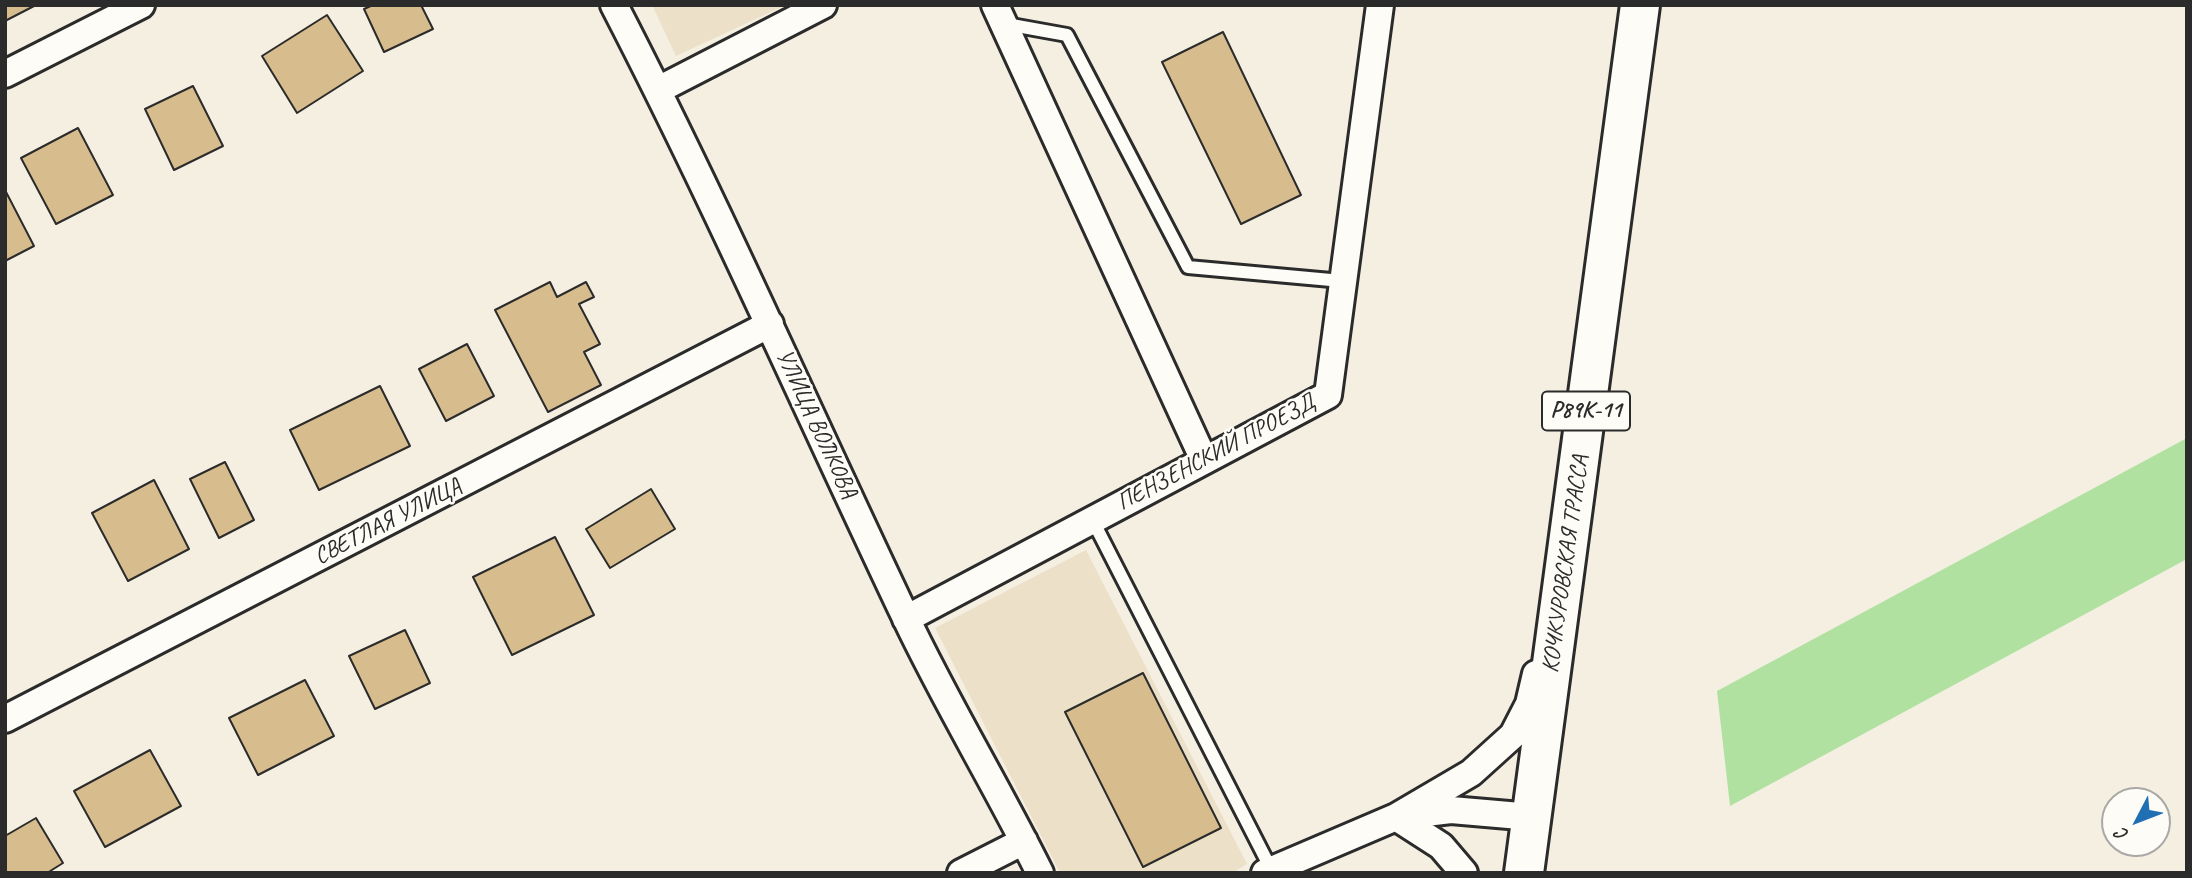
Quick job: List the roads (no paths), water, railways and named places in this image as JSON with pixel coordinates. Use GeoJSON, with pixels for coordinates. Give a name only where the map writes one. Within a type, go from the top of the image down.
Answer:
{"type":"FeatureCollection","features":[{"type":"Feature","properties":{"kind":"main road","name":"КОЧКУРОВСКАЯ ТРАССА"},"geometry":{"type":"LineString","coordinates":[[1524,873],[1640,5]]}},
{"type":"Feature","properties":{"kind":"street"},"geometry":{"type":"LineString","coordinates":[[5,74],[141,5]]}},
{"type":"Feature","properties":{"kind":"street","name":"УЛИЦА ВОЛКОВА"},"geometry":{"type":"LineString","coordinates":[[614,5],[658,90],[770,324],[906,619],[1040,873]]}},
{"type":"Feature","properties":{"kind":"street"},"geometry":{"type":"LineString","coordinates":[[658,90],[823,5]]}},
{"type":"Feature","properties":{"kind":"street","name":"ПЕНЗЕНСКИЙ ПРОЕЗД"},"geometry":{"type":"LineString","coordinates":[[906,619],[1328,395],[1380,5]]}},
{"type":"Feature","properties":{"kind":"street"},"geometry":{"type":"LineString","coordinates":[[1000,15],[1204,460]]}},
{"type":"Feature","properties":{"kind":"street","name":"СВЕТЛАЯ УЛИЦА"},"geometry":{"type":"LineString","coordinates":[[5,719],[770,324]]}},
{"type":"Feature","properties":{"kind":"street"},"geometry":{"type":"LineString","coordinates":[[1268,871],[1396,817],[1471,773],[1513,735],[1529,704],[1575,500]]}},
{"type":"Feature","properties":{"kind":"street"},"geometry":{"type":"LineString","coordinates":[[1396,817],[1451,810],[1532,817]]}},
{"type":"Feature","properties":{"kind":"street"},"geometry":{"type":"LineString","coordinates":[[1396,817],[1441,846],[1464,873]]}},
{"type":"Feature","properties":{"kind":"street"},"geometry":{"type":"LineString","coordinates":[[961,873],[1024,841]]}},
{"type":"Feature","properties":{"kind":"lane"},"geometry":{"type":"LineString","coordinates":[[1000,15],[1067,35],[1188,267],[1342,281]]}},
{"type":"Feature","properties":{"kind":"lane"},"geometry":{"type":"LineString","coordinates":[[1092,519],[1268,871]]}}]}
